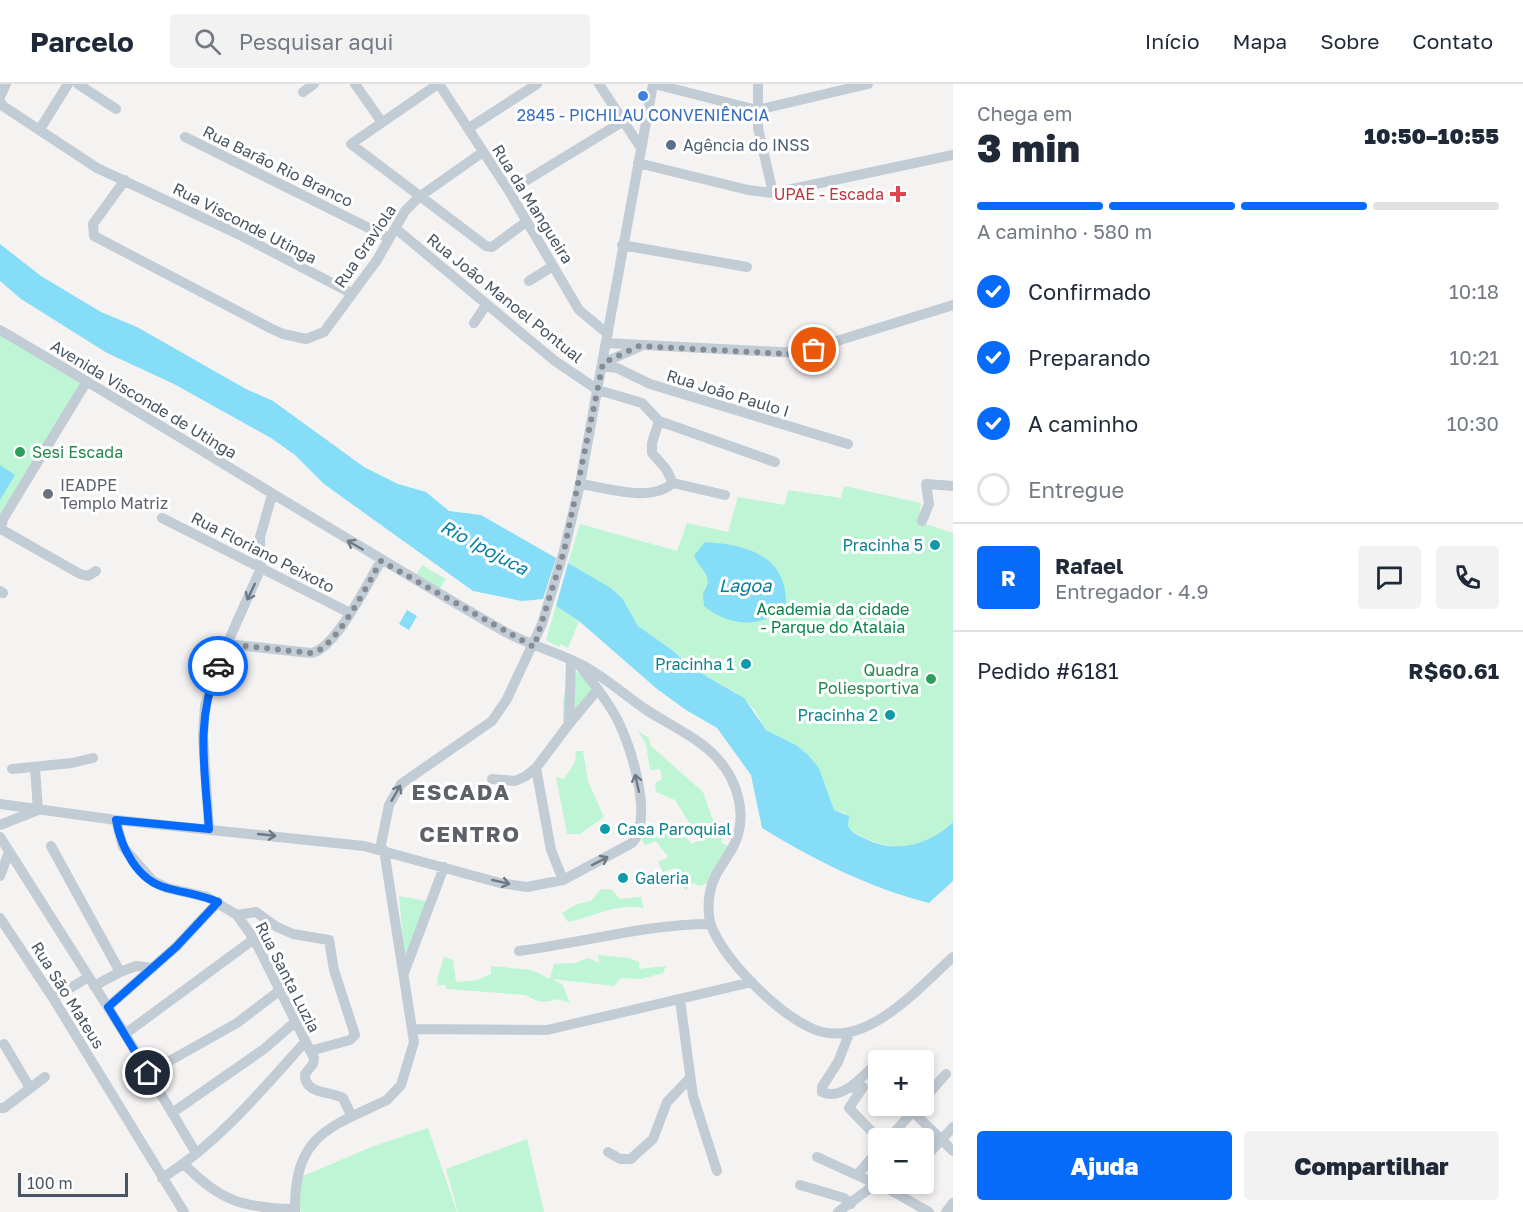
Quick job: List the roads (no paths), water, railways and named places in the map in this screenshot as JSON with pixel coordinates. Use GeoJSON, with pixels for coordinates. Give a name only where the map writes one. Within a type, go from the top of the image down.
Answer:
{"type":"FeatureCollection","features":[{"type":"Feature","properties":{"kind":"street"},"geometry":{"type":"LineString","coordinates":[[0,99],[6,84]]}},
{"type":"Feature","properties":{"kind":"street"},"geometry":{"type":"LineString","coordinates":[[40,129],[68,84]]}},
{"type":"Feature","properties":{"kind":"street"},"geometry":{"type":"LineString","coordinates":[[78,84],[116,109]]}},
{"type":"Feature","properties":{"kind":"street"},"geometry":{"type":"LineString","coordinates":[[303,92],[314,84]]}},
{"type":"Feature","properties":{"kind":"street"},"geometry":{"type":"LineString","coordinates":[[355,84],[381,121]]}},
{"type":"Feature","properties":{"kind":"street"},"geometry":{"type":"LineString","coordinates":[[438,84],[381,121],[351,144],[480,243],[492,247],[526,222]]}},
{"type":"Feature","properties":{"kind":"street","name":"Rua da Mangueira"},"geometry":{"type":"LineString","coordinates":[[438,84],[509,191],[579,309],[607,339]]}},
{"type":"Feature","properties":{"kind":"street"},"geometry":{"type":"LineString","coordinates":[[469,128],[537,84]]}},
{"type":"Feature","properties":{"kind":"street"},"geometry":{"type":"LineString","coordinates":[[599,84],[641,148]]}},
{"type":"Feature","properties":{"kind":"street"},"geometry":{"type":"LineString","coordinates":[[184,1164],[203,1182],[223,1196],[257,1208],[295,1211],[299,1174],[309,1149],[328,1128],[351,1115],[387,1100],[401,1085],[414,1042],[382,849],[389,805],[401,784],[492,721],[507,699],[534,647],[564,551],[580,484],[622,245],[654,84],[757,110],[868,84]]}},
{"type":"Feature","properties":{"kind":"street"},"geometry":{"type":"LineString","coordinates":[[758,84],[758,128],[773,193]]}},
{"type":"Feature","properties":{"kind":"street","name":"Rua Visconde Utinga"},"geometry":{"type":"LineString","coordinates":[[0,99],[91,164],[242,236],[351,293]]}},
{"type":"Feature","properties":{"kind":"street"},"geometry":{"type":"LineString","coordinates":[[509,191],[622,122]]}},
{"type":"Feature","properties":{"kind":"street","name":"Rua Barão Rio Branco"},"geometry":{"type":"LineString","coordinates":[[185,137],[389,238]]}},
{"type":"Feature","properties":{"kind":"street","name":"Rua Graviola"},"geometry":{"type":"LineString","coordinates":[[125,180],[93,224],[92,233],[98,239],[283,334],[306,339],[324,332],[366,275],[405,212],[419,197],[483,152]]}},
{"type":"Feature","properties":{"kind":"street"},"geometry":{"type":"LineString","coordinates":[[638,163],[748,190],[773,193],[953,155]]}},
{"type":"Feature","properties":{"kind":"street","name":"Rua João Manoel Pontual"},"geometry":{"type":"LineString","coordinates":[[395,228],[555,361],[598,390],[642,403],[659,421]]}},
{"type":"Feature","properties":{"kind":"street"},"geometry":{"type":"LineString","coordinates":[[622,245],[747,267]]}},
{"type":"Feature","properties":{"kind":"street"},"geometry":{"type":"LineString","coordinates":[[529,281],[553,266]]}},
{"type":"Feature","properties":{"kind":"street"},"geometry":{"type":"LineString","coordinates":[[474,324],[486,305]]}},
{"type":"Feature","properties":{"kind":"street"},"geometry":{"type":"LineString","coordinates":[[607,339],[639,346],[798,353],[953,305]]}},
{"type":"Feature","properties":{"kind":"street","name":"Avenida Visconde de Utinga"},"geometry":{"type":"LineString","coordinates":[[0,330],[381,561],[534,647],[575,661],[608,680],[642,707],[717,757],[739,797],[741,823],[734,846],[712,881],[709,901],[710,924]]}},
{"type":"Feature","properties":{"kind":"street"},"geometry":{"type":"LineString","coordinates":[[602,364],[639,346]]}},
{"type":"Feature","properties":{"kind":"street","name":"Rua João Paulo I"},"geometry":{"type":"LineString","coordinates":[[602,364],[617,368],[650,384],[848,444]]}},
{"type":"Feature","properties":{"kind":"street"},"geometry":{"type":"LineString","coordinates":[[87,381],[44,447],[3,519],[1,529],[80,574],[88,576],[96,571]]}},
{"type":"Feature","properties":{"kind":"street"},"geometry":{"type":"LineString","coordinates":[[673,483],[666,469],[652,453],[652,443],[659,421],[775,462]]}},
{"type":"Feature","properties":{"kind":"street"},"geometry":{"type":"LineString","coordinates":[[580,484],[648,494],[660,492],[673,483],[725,495]]}},
{"type":"Feature","properties":{"kind":"street"},"geometry":{"type":"LineString","coordinates":[[922,521],[929,504],[926,484],[953,486]]}},
{"type":"Feature","properties":{"kind":"street"},"geometry":{"type":"LineString","coordinates":[[209,829],[203,720],[209,690],[226,644],[261,568],[260,537],[272,495]]}},
{"type":"Feature","properties":{"kind":"street","name":"Rua Floriano Peixoto"},"geometry":{"type":"LineString","coordinates":[[162,518],[350,613]]}},
{"type":"Feature","properties":{"kind":"street"},"geometry":{"type":"LineString","coordinates":[[226,644],[316,652],[326,646],[350,613],[381,561]]}},
{"type":"Feature","properties":{"kind":"street"},"geometry":{"type":"LineString","coordinates":[[0,804],[116,820],[382,849],[517,886],[536,887],[563,880],[634,840],[641,818],[639,788],[624,734],[598,689],[575,661]]}},
{"type":"Feature","properties":{"kind":"street"},"geometry":{"type":"LineString","coordinates":[[568,724],[575,661]]}},
{"type":"Feature","properties":{"kind":"street"},"geometry":{"type":"LineString","coordinates":[[492,779],[515,781],[536,768],[568,724],[598,689]]}},
{"type":"Feature","properties":{"kind":"street"},"geometry":{"type":"LineString","coordinates":[[12,769],[35,768],[93,758]]}},
{"type":"Feature","properties":{"kind":"street"},"geometry":{"type":"LineString","coordinates":[[35,768],[38,810]]}},
{"type":"Feature","properties":{"kind":"street"},"geometry":{"type":"LineString","coordinates":[[536,768],[551,850],[563,880]]}},
{"type":"Feature","properties":{"kind":"street"},"geometry":{"type":"LineString","coordinates":[[0,825],[38,810]]}},
{"type":"Feature","properties":{"kind":"street","name":"Rua Santa Luzia"},"geometry":{"type":"LineString","coordinates":[[116,820],[123,847],[153,881],[167,888],[193,893],[218,902],[237,915],[254,939],[314,1062],[305,1074],[307,1085],[312,1089],[343,1098],[351,1115]]}},
{"type":"Feature","properties":{"kind":"street"},"geometry":{"type":"LineString","coordinates":[[0,837],[125,1034],[196,1154]]}},
{"type":"Feature","properties":{"kind":"street"},"geometry":{"type":"LineString","coordinates":[[51,846],[120,972]]}},
{"type":"Feature","properties":{"kind":"street"},"geometry":{"type":"LineString","coordinates":[[0,876],[9,852]]}},
{"type":"Feature","properties":{"kind":"street"},"geometry":{"type":"LineString","coordinates":[[404,974],[444,867]]}},
{"type":"Feature","properties":{"kind":"street"},"geometry":{"type":"LineString","coordinates":[[108,1007],[153,968],[218,902]]}},
{"type":"Feature","properties":{"kind":"street"},"geometry":{"type":"LineString","coordinates":[[162,1178],[196,1154],[307,1046],[350,1040],[355,1032],[334,970],[329,940],[293,934],[277,927],[260,914],[249,912],[237,915]]}},
{"type":"Feature","properties":{"kind":"street","name":"Rua São Mateus"},"geometry":{"type":"LineString","coordinates":[[0,918],[53,998],[184,1212]]}},
{"type":"Feature","properties":{"kind":"street"},"geometry":{"type":"LineString","coordinates":[[519,951],[567,945],[653,927],[710,924],[727,952],[752,982],[801,1024],[825,1033],[849,1034],[893,1009],[953,957]]}},
{"type":"Feature","properties":{"kind":"street"},"geometry":{"type":"LineString","coordinates":[[125,1034],[254,939]]}},
{"type":"Feature","properties":{"kind":"street"},"geometry":{"type":"LineString","coordinates":[[53,998],[136,966],[153,968]]}},
{"type":"Feature","properties":{"kind":"street"},"geometry":{"type":"LineString","coordinates":[[413,1029],[530,1031],[563,1028],[752,982]]}},
{"type":"Feature","properties":{"kind":"street"},"geometry":{"type":"LineString","coordinates":[[148,1073],[237,1023],[279,991]]}},
{"type":"Feature","properties":{"kind":"street"},"geometry":{"type":"LineString","coordinates":[[680,1000],[697,1115],[717,1171]]}},
{"type":"Feature","properties":{"kind":"street"},"geometry":{"type":"LineString","coordinates":[[172,1113],[255,1055],[295,1022]]}},
{"type":"Feature","properties":{"kind":"street"},"geometry":{"type":"LineString","coordinates":[[849,1034],[838,1062],[821,1089],[825,1094],[849,1088],[863,1088],[849,1108],[868,1128]]}},
{"type":"Feature","properties":{"kind":"street"},"geometry":{"type":"LineString","coordinates":[[4,1044],[30,1089]]}},
{"type":"Feature","properties":{"kind":"street"},"geometry":{"type":"LineString","coordinates":[[849,1088],[868,1071]]}},
{"type":"Feature","properties":{"kind":"street"},"geometry":{"type":"LineString","coordinates":[[934,1088],[946,1074]]}},
{"type":"Feature","properties":{"kind":"street"},"geometry":{"type":"LineString","coordinates":[[0,1108],[4,1108],[45,1077]]}},
{"type":"Feature","properties":{"kind":"street"},"geometry":{"type":"LineString","coordinates":[[608,1152],[620,1159],[631,1159],[653,1139],[667,1102],[690,1078]]}},
{"type":"Feature","properties":{"kind":"street"},"geometry":{"type":"LineString","coordinates":[[898,1128],[909,1116]]}},
{"type":"Feature","properties":{"kind":"street"},"geometry":{"type":"LineString","coordinates":[[921,1116],[953,1151]]}},
{"type":"Feature","properties":{"kind":"street"},"geometry":{"type":"LineString","coordinates":[[934,1147],[953,1127]]}},
{"type":"Feature","properties":{"kind":"street"},"geometry":{"type":"LineString","coordinates":[[817,1156],[868,1179]]}},
{"type":"Feature","properties":{"kind":"street"},"geometry":{"type":"LineString","coordinates":[[858,1174],[868,1162]]}},
{"type":"Feature","properties":{"kind":"street"},"geometry":{"type":"LineString","coordinates":[[800,1185],[854,1202],[863,1212]]}},
{"type":"Feature","properties":{"kind":"street"},"geometry":{"type":"LineString","coordinates":[[838,1212],[868,1191]]}},
{"type":"Feature","properties":{"kind":"street"},"geometry":{"type":"LineString","coordinates":[[906,1194],[929,1212]]}},
{"type":"Feature","properties":{"kind":"street"},"geometry":{"type":"LineString","coordinates":[[946,1212],[953,1203]]}},
{"type":"Feature","properties":{"kind":"water","name":"Rio Ipojuca"},"geometry":{"type":"Polygon","coordinates":[[[0,244],[41,276],[101,312],[137,327],[246,389],[273,401],[364,467],[398,484],[426,492],[449,511],[481,515],[556,558],[543,599],[522,601],[473,591],[324,484],[295,455],[271,438],[174,384],[107,353],[21,299],[0,281],[0,244]]]}},
{"type":"Feature","properties":{"kind":"water"},"geometry":{"type":"Polygon","coordinates":[[[0,465],[15,475],[0,500],[0,465]]]}},
{"type":"Feature","properties":{"kind":"water","name":"Lagoa"},"geometry":{"type":"Polygon","coordinates":[[[705,542],[736,546],[762,556],[780,574],[785,588],[786,605],[767,618],[746,622],[724,618],[704,606],[703,593],[708,582],[706,574],[694,556],[705,542]]]}},
{"type":"Feature","properties":{"kind":"water"},"geometry":{"type":"Polygon","coordinates":[[[568,563],[611,588],[622,598],[638,626],[672,650],[692,668],[744,698],[766,730],[796,745],[808,755],[819,768],[834,810],[849,816],[848,826],[851,831],[877,844],[912,845],[934,836],[953,822],[953,881],[929,903],[907,897],[843,872],[762,828],[751,775],[717,728],[686,710],[657,689],[579,621],[556,606],[568,563]]]}},
{"type":"Feature","properties":{"kind":"water"},"geometry":{"type":"Polygon","coordinates":[[[407,610],[417,616],[409,630],[399,624],[407,610]]]}},
{"type":"Feature","properties":{"kind":"place","name":"2845 - PICHILAU CONVENIÊNCIA"},"geometry":{"type":"Point","coordinates":[643,96]}},
{"type":"Feature","properties":{"kind":"place","name":"Agência do INSS"},"geometry":{"type":"Point","coordinates":[671,145]}},
{"type":"Feature","properties":{"kind":"place","name":"UPAE - Escada"},"geometry":{"type":"Point","coordinates":[898,194]}},
{"type":"Feature","properties":{"kind":"place","name":"Sesi Escada"},"geometry":{"type":"Point","coordinates":[20,452]}},
{"type":"Feature","properties":{"kind":"place","name":"IEADPE Templo Matriz"},"geometry":{"type":"Point","coordinates":[48,494]}},
{"type":"Feature","properties":{"kind":"place","name":"Pracinha 5"},"geometry":{"type":"Point","coordinates":[935,545]}},
{"type":"Feature","properties":{"kind":"place","name":"Pracinha 1"},"geometry":{"type":"Point","coordinates":[746,664]}},
{"type":"Feature","properties":{"kind":"place","name":"Quadra Poliesportiva"},"geometry":{"type":"Point","coordinates":[931,679]}},
{"type":"Feature","properties":{"kind":"place","name":"Pracinha 2"},"geometry":{"type":"Point","coordinates":[890,715]}},
{"type":"Feature","properties":{"kind":"place","name":"Casa Paroquial"},"geometry":{"type":"Point","coordinates":[605,829]}},
{"type":"Feature","properties":{"kind":"place","name":"Galeria"},"geometry":{"type":"Point","coordinates":[623,878]}},
{"type":"Feature","properties":{"kind":"district","name":"ESCADA"},"geometry":{"type":"Point","coordinates":[461,792]}},
{"type":"Feature","properties":{"kind":"district","name":"CENTRO"},"geometry":{"type":"Point","coordinates":[470,834]}},
{"type":"Feature","properties":{"kind":"park label","name":"Academia da cidade - Parque do Atalaia"},"geometry":{"type":"Point","coordinates":[833,618]}}]}
